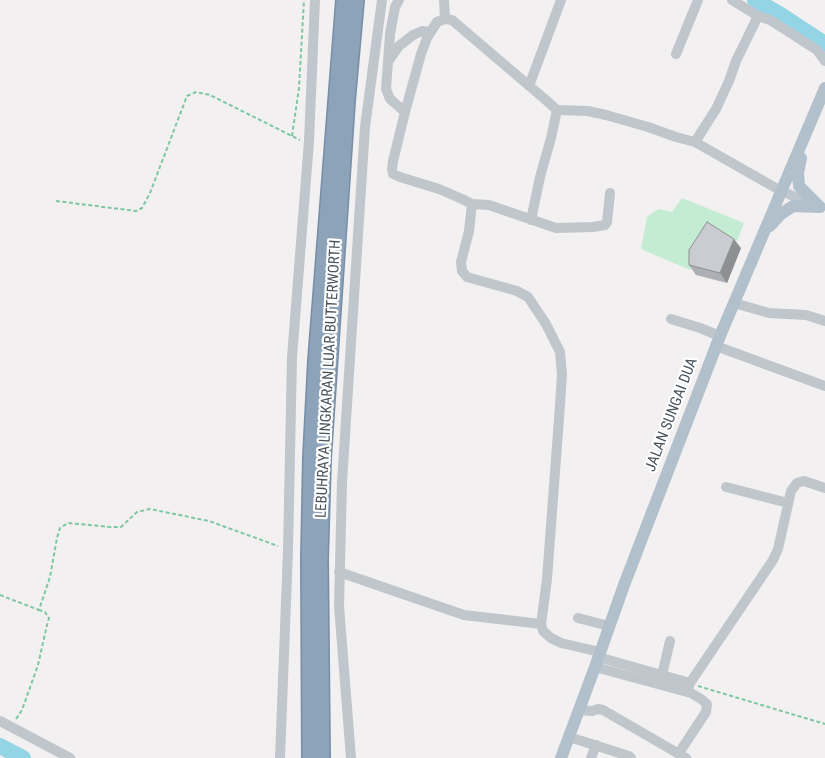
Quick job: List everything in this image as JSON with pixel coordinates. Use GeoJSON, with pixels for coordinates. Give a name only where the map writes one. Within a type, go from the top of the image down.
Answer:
{"type":"FeatureCollection","features":[{"type":"Feature","properties":{"kind":"highway","name":"LEBUHRAYA LINGKARAN LUAR BUTTERWORTH"},"geometry":{"type":"LineString","coordinates":[[322,758],[316,361],[344,0]]}},
{"type":"Feature","properties":{"kind":"highway","name":"LEBUHRAYA LINGKARAN LUAR BUTTERWORTH"},"geometry":{"type":"LineString","coordinates":[[310,758],[309,558],[356,0]]}},
{"type":"Feature","properties":{"kind":"main road","name":"JALAN SUNGAI DUA"},"geometry":{"type":"LineString","coordinates":[[561,758],[609,626],[718,341],[825,88]]}},
{"type":"Feature","properties":{"kind":"main road"},"geometry":{"type":"LineString","coordinates":[[803,138],[798,173],[799,186],[823,208]]}},
{"type":"Feature","properties":{"kind":"main road"},"geometry":{"type":"LineString","coordinates":[[763,235],[781,214],[793,206],[823,208]]}},
{"type":"Feature","properties":{"kind":"street"},"geometry":{"type":"LineString","coordinates":[[280,758],[288,550],[292,357],[309,141],[315,0]]}},
{"type":"Feature","properties":{"kind":"street"},"geometry":{"type":"LineString","coordinates":[[351,758],[339,606],[343,459],[365,127],[382,0]]}},
{"type":"Feature","properties":{"kind":"street"},"geometry":{"type":"LineString","coordinates":[[399,0],[395,7],[390,34],[386,89],[390,99],[405,112]]}},
{"type":"Feature","properties":{"kind":"street"},"geometry":{"type":"LineString","coordinates":[[444,0],[445,18]]}},
{"type":"Feature","properties":{"kind":"street"},"geometry":{"type":"LineString","coordinates":[[530,86],[561,0]]}},
{"type":"Feature","properties":{"kind":"street"},"geometry":{"type":"LineString","coordinates":[[676,54],[698,0]]}},
{"type":"Feature","properties":{"kind":"street"},"geometry":{"type":"LineString","coordinates":[[732,0],[758,16],[770,20],[817,50],[825,61]]}},
{"type":"Feature","properties":{"kind":"street"},"geometry":{"type":"LineString","coordinates":[[695,142],[716,109],[736,61],[758,16]]}},
{"type":"Feature","properties":{"kind":"street"},"geometry":{"type":"LineString","coordinates":[[610,193],[607,222],[605,225],[594,228],[556,228],[489,205],[472,204],[439,189],[394,174],[392,169],[393,161],[421,54],[437,22],[445,18],[452,20],[557,110],[588,111],[606,115],[695,142],[781,191],[823,208]]}},
{"type":"Feature","properties":{"kind":"street"},"geometry":{"type":"LineString","coordinates":[[389,60],[399,46],[412,35],[422,31],[431,32]]}},
{"type":"Feature","properties":{"kind":"street"},"geometry":{"type":"LineString","coordinates":[[531,220],[557,110]]}},
{"type":"Feature","properties":{"kind":"street"},"geometry":{"type":"LineString","coordinates":[[472,204],[469,231],[461,262],[462,271],[467,277],[517,291],[528,297],[546,324],[560,352],[562,374],[542,624],[543,631],[551,638],[598,659],[688,687]]}},
{"type":"Feature","properties":{"kind":"street"},"geometry":{"type":"LineString","coordinates":[[734,303],[769,313],[806,315],[825,321]]}},
{"type":"Feature","properties":{"kind":"street"},"geometry":{"type":"LineString","coordinates":[[671,319],[700,328],[718,341],[825,386]]}},
{"type":"Feature","properties":{"kind":"street"},"geometry":{"type":"LineString","coordinates":[[688,687],[773,560],[778,549],[791,491],[797,484],[804,481],[825,488]]}},
{"type":"Feature","properties":{"kind":"street"},"geometry":{"type":"LineString","coordinates":[[726,487],[788,503]]}},
{"type":"Feature","properties":{"kind":"street"},"geometry":{"type":"LineString","coordinates":[[339,572],[464,615],[542,624]]}},
{"type":"Feature","properties":{"kind":"street"},"geometry":{"type":"LineString","coordinates":[[578,618],[609,626]]}},
{"type":"Feature","properties":{"kind":"street"},"geometry":{"type":"LineString","coordinates":[[662,675],[670,641]]}},
{"type":"Feature","properties":{"kind":"street"},"geometry":{"type":"LineString","coordinates":[[579,710],[603,710],[682,756],[706,712],[707,704],[688,687],[662,675],[598,659]]}},
{"type":"Feature","properties":{"kind":"street"},"geometry":{"type":"LineString","coordinates":[[0,721],[70,758]]}},
{"type":"Feature","properties":{"kind":"street"},"geometry":{"type":"LineString","coordinates":[[569,737],[596,745],[604,753],[630,758]]}},
{"type":"Feature","properties":{"kind":"street"},"geometry":{"type":"LineString","coordinates":[[591,758],[596,745]]}},
{"type":"Feature","properties":{"kind":"path"},"geometry":{"type":"LineString","coordinates":[[292,136],[299,88],[304,0]]}},
{"type":"Feature","properties":{"kind":"path"},"geometry":{"type":"LineString","coordinates":[[56,201],[136,211],[142,208],[150,193],[187,96],[196,92],[210,95],[302,141],[309,141]]}},
{"type":"Feature","properties":{"kind":"path"},"geometry":{"type":"LineString","coordinates":[[39,610],[50,577],[56,538],[60,528],[68,524],[121,527],[137,512],[150,509],[209,521],[288,550]]}},
{"type":"Feature","properties":{"kind":"path"},"geometry":{"type":"LineString","coordinates":[[0,595],[45,612],[49,618],[38,665],[22,710],[10,727]]}},
{"type":"Feature","properties":{"kind":"path"},"geometry":{"type":"LineString","coordinates":[[688,687],[825,724]]}},
{"type":"Feature","properties":{"kind":"green space"},"geometry":{"type":"Polygon","coordinates":[[[682,198],[744,223],[737,241],[714,227],[690,270],[641,249],[647,217],[658,209],[672,212],[682,198]]]}},
{"type":"Feature","properties":{"kind":"building"},"geometry":{"type":"Polygon","coordinates":[[[707,222],[734,239],[720,273],[689,265],[689,250],[707,222]]]}},
{"type":"Feature","properties":{"kind":"waterway"},"geometry":{"type":"LineString","coordinates":[[755,0],[825,44]]}},
{"type":"Feature","properties":{"kind":"waterway"},"geometry":{"type":"LineString","coordinates":[[0,746],[23,758]]}}]}
